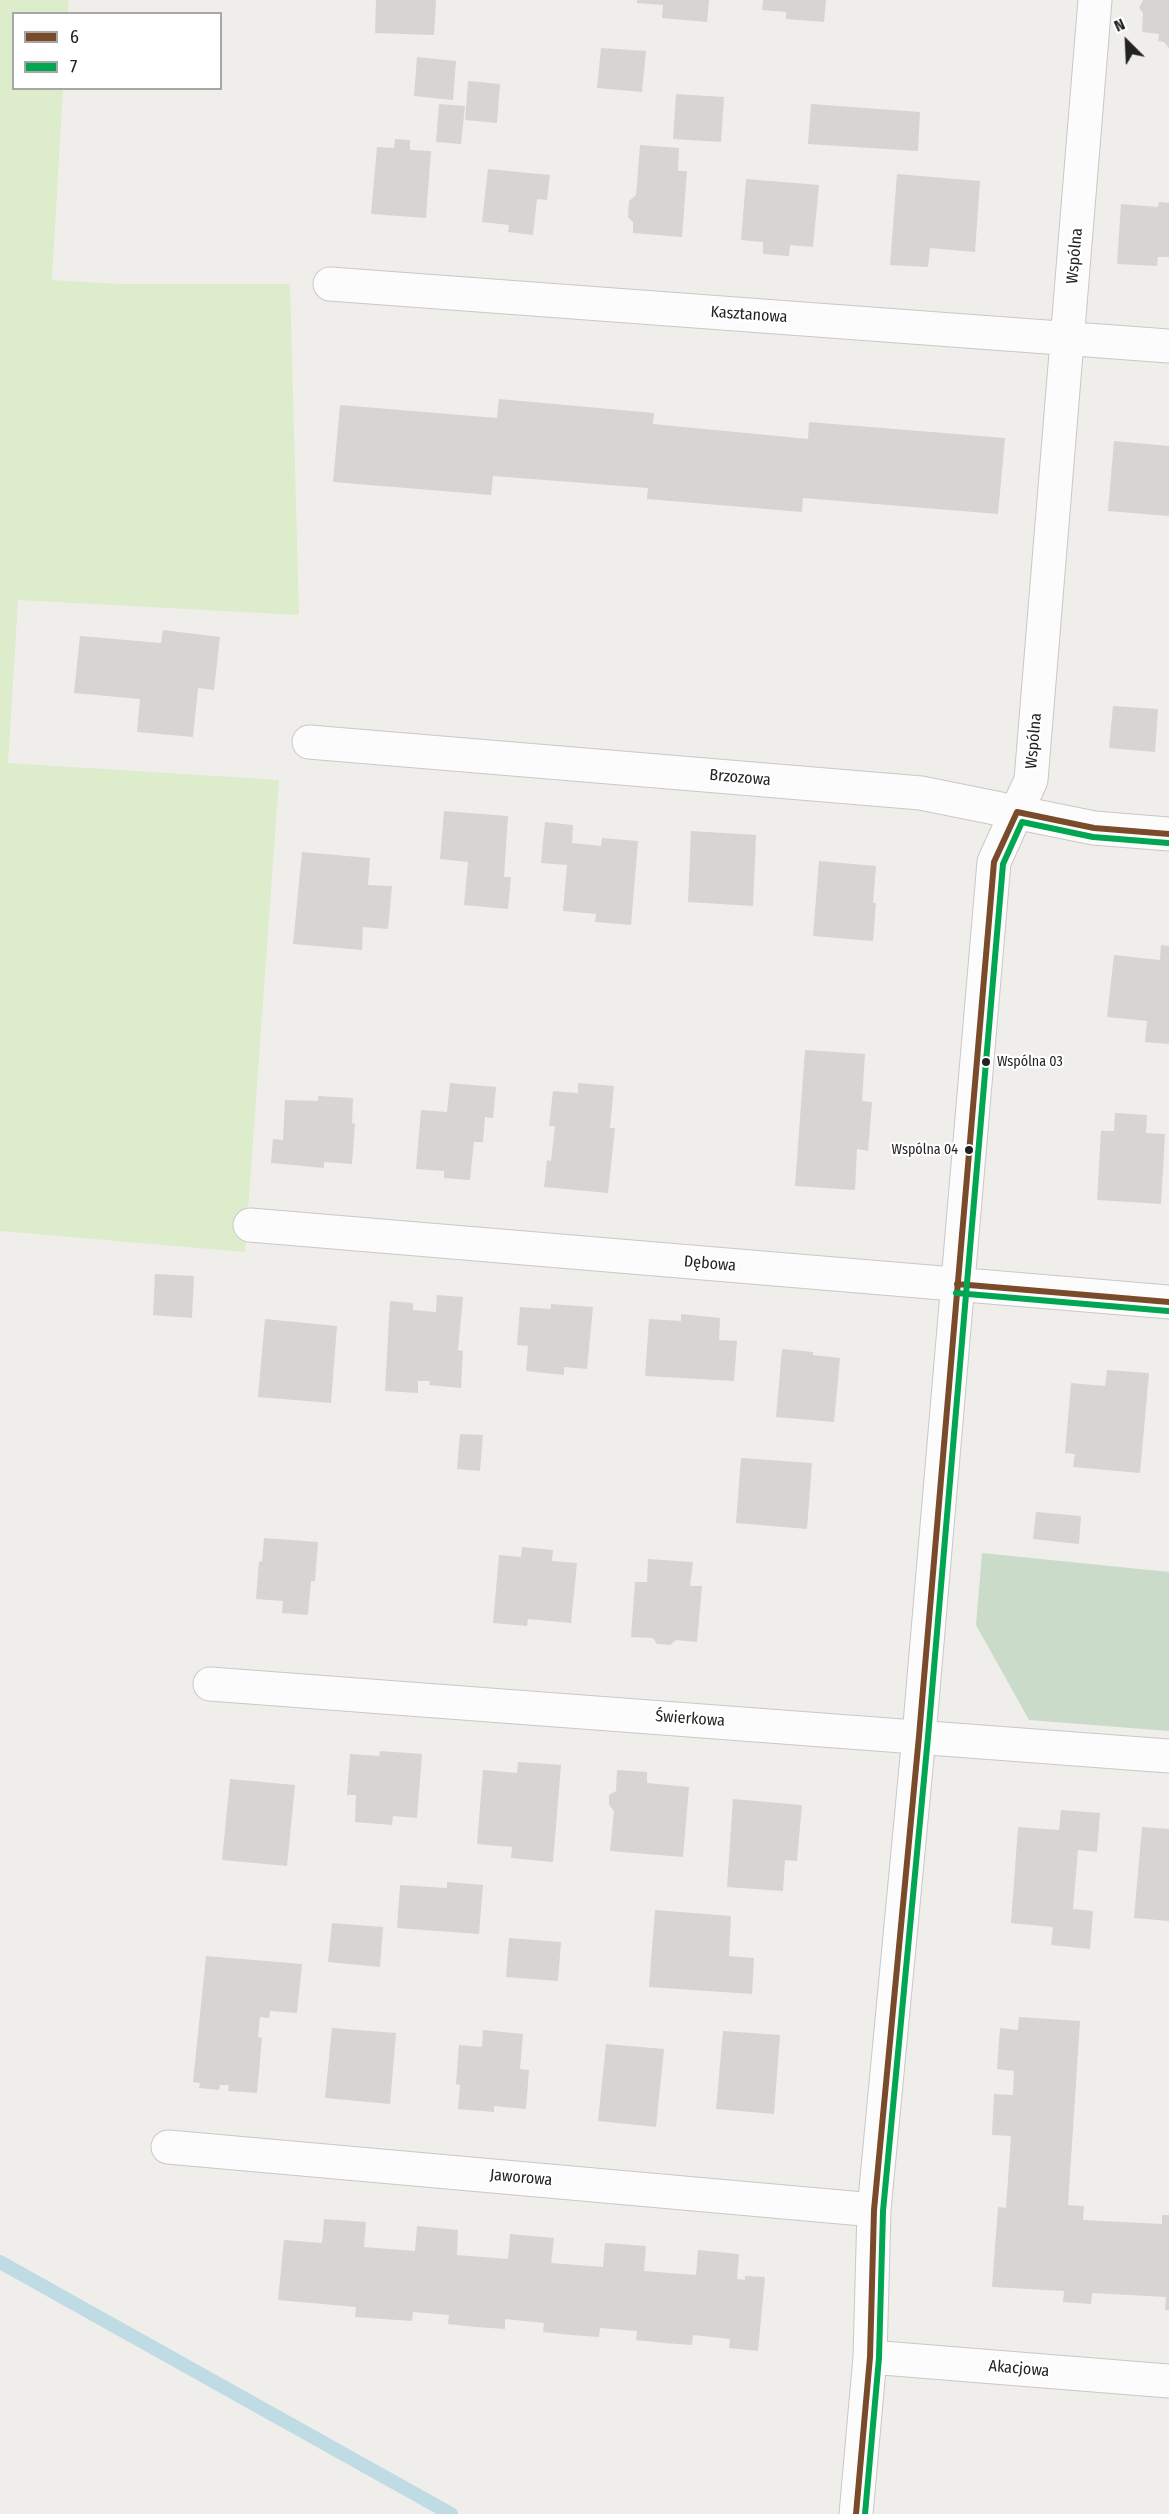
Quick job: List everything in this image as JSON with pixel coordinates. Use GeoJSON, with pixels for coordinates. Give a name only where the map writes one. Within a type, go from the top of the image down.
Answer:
{"type":"FeatureCollection","features":[{"type":"Feature","properties":{"kind":"street","name":"Wspólna"},"geometry":{"type":"LineString","coordinates":[[856,2514],[870,2357],[874,2210],[919,1736],[994,862],[1031,780],[1095,0]]}},
{"type":"Feature","properties":{"kind":"street","name":"Kasztanowa"},"geometry":{"type":"LineString","coordinates":[[330,284],[1169,346]]}},
{"type":"Feature","properties":{"kind":"street","name":"Brzozowa"},"geometry":{"type":"LineString","coordinates":[[309,742],[921,793],[1094,828],[1169,834]]}},
{"type":"Feature","properties":{"kind":"street","name":"Dębowa"},"geometry":{"type":"LineString","coordinates":[[250,1226],[1169,1302]]}},
{"type":"Feature","properties":{"kind":"street","name":"Świerkowa"},"geometry":{"type":"LineString","coordinates":[[210,1684],[1169,1756]]}},
{"type":"Feature","properties":{"kind":"street","name":"Jaworowa"},"geometry":{"type":"LineString","coordinates":[[168,2147],[874,2210]]}},
{"type":"Feature","properties":{"kind":"street","name":"Akacjowa"},"geometry":{"type":"LineString","coordinates":[[870,2357],[1169,2381]]}},
{"type":"Feature","properties":{"kind":"green space"},"geometry":{"type":"Polygon","coordinates":[[[0,0],[69,0],[68,12],[12,12],[12,90],[63,90],[52,280],[120,284],[290,284],[299,615],[18,600],[8,763],[279,780],[245,1252],[0,1231],[0,0]]]}},
{"type":"Feature","properties":{"kind":"green space"},"geometry":{"type":"Polygon","coordinates":[[[982,1553],[1169,1572],[1169,1731],[1029,1720],[976,1625],[982,1553]]]}},
{"type":"Feature","properties":{"kind":"building"},"geometry":{"type":"Polygon","coordinates":[[[376,0],[436,0],[434,35],[375,33],[376,0]]]}},
{"type":"Feature","properties":{"kind":"building"},"geometry":{"type":"Polygon","coordinates":[[[637,0],[709,0],[707,22],[662,18],[663,5],[637,3],[637,0]]]}},
{"type":"Feature","properties":{"kind":"building"},"geometry":{"type":"Polygon","coordinates":[[[763,0],[826,0],[824,22],[786,19],[786,12],[762,10],[763,0]]]}},
{"type":"Feature","properties":{"kind":"building"},"geometry":{"type":"Polygon","coordinates":[[[1143,0],[1169,0],[1169,48],[1164,42],[1158,41],[1159,34],[1142,32],[1143,13],[1139,8],[1143,0]]]}},
{"type":"Feature","properties":{"kind":"building"},"geometry":{"type":"Polygon","coordinates":[[[601,48],[646,51],[642,92],[597,88],[601,48]]]}},
{"type":"Feature","properties":{"kind":"building"},"geometry":{"type":"Polygon","coordinates":[[[417,57],[456,61],[453,100],[414,96],[417,57]]]}},
{"type":"Feature","properties":{"kind":"building"},"geometry":{"type":"Polygon","coordinates":[[[468,81],[500,84],[497,123],[465,120],[468,81]]]}},
{"type":"Feature","properties":{"kind":"building"},"geometry":{"type":"Polygon","coordinates":[[[676,94],[724,97],[721,142],[673,139],[676,94]]]}},
{"type":"Feature","properties":{"kind":"building"},"geometry":{"type":"Polygon","coordinates":[[[439,104],[465,106],[461,144],[436,142],[439,104]]]}},
{"type":"Feature","properties":{"kind":"building"},"geometry":{"type":"Polygon","coordinates":[[[811,104],[920,112],[918,151],[808,144],[811,104]]]}},
{"type":"Feature","properties":{"kind":"building"},"geometry":{"type":"Polygon","coordinates":[[[395,139],[410,140],[410,150],[431,151],[426,218],[371,214],[377,147],[394,148],[395,139]]]}},
{"type":"Feature","properties":{"kind":"building"},"geometry":{"type":"Polygon","coordinates":[[[640,145],[679,148],[678,171],[687,171],[682,237],[633,233],[633,222],[628,217],[629,201],[636,195],[640,145]]]}},
{"type":"Feature","properties":{"kind":"building"},"geometry":{"type":"Polygon","coordinates":[[[488,169],[550,175],[547,200],[537,199],[533,235],[508,232],[509,225],[482,222],[488,169]]]}},
{"type":"Feature","properties":{"kind":"building"},"geometry":{"type":"Polygon","coordinates":[[[897,174],[980,181],[975,252],[930,248],[928,267],[890,265],[897,174]]]}},
{"type":"Feature","properties":{"kind":"building"},"geometry":{"type":"Polygon","coordinates":[[[746,179],[819,185],[813,247],[790,245],[789,256],[763,254],[763,242],[741,240],[746,179]]]}},
{"type":"Feature","properties":{"kind":"building"},"geometry":{"type":"Polygon","coordinates":[[[1159,202],[1169,203],[1169,257],[1158,257],[1157,266],[1117,264],[1121,204],[1158,207],[1159,202]]]}},
{"type":"Feature","properties":{"kind":"building"},"geometry":{"type":"Polygon","coordinates":[[[499,399],[654,413],[653,424],[808,439],[809,422],[1005,438],[998,514],[803,498],[802,512],[647,499],[648,488],[493,476],[491,495],[333,482],[340,405],[497,418],[499,399]]]}},
{"type":"Feature","properties":{"kind":"building"},"geometry":{"type":"Polygon","coordinates":[[[1114,441],[1169,446],[1169,516],[1108,511],[1114,441]]]}},
{"type":"Feature","properties":{"kind":"building"},"geometry":{"type":"Polygon","coordinates":[[[163,630],[220,637],[214,690],[198,688],[193,737],[137,732],[140,699],[74,693],[80,636],[161,643],[163,630]]]}},
{"type":"Feature","properties":{"kind":"building"},"geometry":{"type":"Polygon","coordinates":[[[1113,706],[1158,709],[1155,752],[1109,748],[1113,706]]]}},
{"type":"Feature","properties":{"kind":"building"},"geometry":{"type":"Polygon","coordinates":[[[444,811],[508,816],[504,877],[511,877],[508,909],[464,905],[468,862],[440,859],[444,811]]]}},
{"type":"Feature","properties":{"kind":"building"},"geometry":{"type":"Polygon","coordinates":[[[545,822],[573,825],[572,843],[601,846],[602,838],[638,841],[631,925],[595,922],[596,914],[563,911],[567,865],[541,863],[545,822]]]}},
{"type":"Feature","properties":{"kind":"building"},"geometry":{"type":"Polygon","coordinates":[[[691,831],[756,835],[753,906],[688,902],[691,831]]]}},
{"type":"Feature","properties":{"kind":"building"},"geometry":{"type":"Polygon","coordinates":[[[302,852],[370,858],[368,885],[392,886],[388,929],[363,927],[362,950],[293,944],[302,852]]]}},
{"type":"Feature","properties":{"kind":"building"},"geometry":{"type":"Polygon","coordinates":[[[819,861],[876,866],[873,941],[813,936],[819,861]]]}},
{"type":"Feature","properties":{"kind":"building"},"geometry":{"type":"Polygon","coordinates":[[[1161,945],[1169,946],[1169,1044],[1145,1042],[1147,1021],[1107,1017],[1114,955],[1160,960],[1161,945]]]}},
{"type":"Feature","properties":{"kind":"building"},"geometry":{"type":"Polygon","coordinates":[[[805,1050],[865,1054],[862,1101],[872,1102],[868,1151],[857,1149],[855,1190],[795,1186],[805,1050]]]}},
{"type":"Feature","properties":{"kind":"building"},"geometry":{"type":"Polygon","coordinates":[[[450,1083],[496,1087],[493,1118],[485,1117],[483,1142],[474,1142],[470,1180],[444,1178],[444,1171],[416,1169],[421,1110],[447,1112],[450,1083]]]}},
{"type":"Feature","properties":{"kind":"building"},"geometry":{"type":"Polygon","coordinates":[[[578,1083],[614,1086],[610,1128],[615,1128],[608,1193],[544,1187],[547,1160],[551,1161],[555,1126],[549,1126],[553,1091],[578,1093],[578,1083]]]}},
{"type":"Feature","properties":{"kind":"building"},"geometry":{"type":"Polygon","coordinates":[[[318,1096],[353,1098],[352,1124],[355,1123],[352,1164],[324,1162],[324,1168],[271,1163],[273,1139],[283,1140],[285,1100],[318,1101],[318,1096]]]}},
{"type":"Feature","properties":{"kind":"building"},"geometry":{"type":"Polygon","coordinates":[[[1115,1113],[1147,1115],[1146,1133],[1165,1134],[1161,1204],[1097,1200],[1101,1131],[1114,1131],[1115,1113]]]}},
{"type":"Feature","properties":{"kind":"building"},"geometry":{"type":"Polygon","coordinates":[[[155,1274],[194,1276],[192,1318],[153,1315],[155,1274]]]}},
{"type":"Feature","properties":{"kind":"building"},"geometry":{"type":"Polygon","coordinates":[[[437,1295],[463,1297],[458,1350],[463,1351],[461,1388],[429,1385],[430,1381],[418,1381],[418,1393],[385,1391],[390,1301],[413,1303],[413,1310],[436,1312],[437,1295]]]}},
{"type":"Feature","properties":{"kind":"building"},"geometry":{"type":"Polygon","coordinates":[[[551,1304],[593,1307],[587,1369],[564,1367],[564,1375],[526,1371],[528,1346],[517,1345],[520,1307],[551,1309],[551,1304]]]}},
{"type":"Feature","properties":{"kind":"building"},"geometry":{"type":"Polygon","coordinates":[[[681,1314],[720,1318],[719,1340],[737,1341],[734,1381],[645,1376],[649,1319],[681,1321],[681,1314]]]}},
{"type":"Feature","properties":{"kind":"building"},"geometry":{"type":"Polygon","coordinates":[[[265,1319],[337,1326],[331,1403],[258,1397],[265,1319]]]}},
{"type":"Feature","properties":{"kind":"building"},"geometry":{"type":"Polygon","coordinates":[[[782,1349],[840,1358],[834,1422],[776,1417],[782,1349]]]}},
{"type":"Feature","properties":{"kind":"building"},"geometry":{"type":"Polygon","coordinates":[[[1107,1370],[1149,1373],[1140,1473],[1073,1467],[1075,1454],[1065,1453],[1071,1383],[1105,1386],[1107,1370]]]}},
{"type":"Feature","properties":{"kind":"building"},"geometry":{"type":"Polygon","coordinates":[[[460,1434],[483,1435],[480,1471],[457,1469],[460,1434]]]}},
{"type":"Feature","properties":{"kind":"building"},"geometry":{"type":"Polygon","coordinates":[[[741,1458],[812,1463],[807,1529],[736,1523],[741,1458]]]}},
{"type":"Feature","properties":{"kind":"building"},"geometry":{"type":"Polygon","coordinates":[[[1036,1512],[1081,1516],[1079,1544],[1033,1539],[1036,1512]]]}},
{"type":"Feature","properties":{"kind":"building"},"geometry":{"type":"Polygon","coordinates":[[[264,1538],[318,1542],[315,1581],[311,1581],[308,1615],[282,1613],[283,1601],[256,1599],[259,1561],[262,1562],[264,1538]]]}},
{"type":"Feature","properties":{"kind":"building"},"geometry":{"type":"Polygon","coordinates":[[[522,1547],[553,1550],[552,1561],[577,1563],[571,1623],[528,1619],[527,1626],[493,1623],[499,1555],[521,1557],[522,1547]]]}},
{"type":"Feature","properties":{"kind":"building"},"geometry":{"type":"Polygon","coordinates":[[[648,1559],[693,1562],[690,1586],[702,1586],[697,1642],[676,1640],[670,1645],[657,1644],[653,1638],[631,1637],[635,1582],[647,1582],[648,1559]]]}},
{"type":"Feature","properties":{"kind":"building"},"geometry":{"type":"Polygon","coordinates":[[[380,1751],[422,1754],[417,1818],[393,1816],[392,1825],[355,1822],[356,1795],[347,1795],[350,1754],[379,1756],[380,1751]]]}},
{"type":"Feature","properties":{"kind":"building"},"geometry":{"type":"Polygon","coordinates":[[[518,1762],[561,1765],[553,1862],[511,1858],[512,1847],[477,1844],[483,1770],[517,1773],[518,1762]]]}},
{"type":"Feature","properties":{"kind":"building"},"geometry":{"type":"Polygon","coordinates":[[[617,1770],[647,1772],[647,1783],[689,1787],[683,1857],[610,1851],[614,1811],[609,1805],[609,1795],[616,1791],[617,1770]]]}},
{"type":"Feature","properties":{"kind":"building"},"geometry":{"type":"Polygon","coordinates":[[[230,1779],[295,1785],[287,1866],[222,1860],[230,1779]]]}},
{"type":"Feature","properties":{"kind":"building"},"geometry":{"type":"Polygon","coordinates":[[[733,1799],[802,1805],[797,1861],[785,1860],[783,1891],[727,1887],[733,1799]]]}},
{"type":"Feature","properties":{"kind":"building"},"geometry":{"type":"Polygon","coordinates":[[[1061,1810],[1100,1813],[1097,1852],[1078,1850],[1073,1909],[1093,1911],[1090,1949],[1051,1945],[1053,1927],[1011,1923],[1018,1827],[1059,1830],[1061,1810]]]}},
{"type":"Feature","properties":{"kind":"building"},"geometry":{"type":"Polygon","coordinates":[[[1142,1827],[1169,1829],[1169,1921],[1134,1918],[1142,1827]]]}},
{"type":"Feature","properties":{"kind":"building"},"geometry":{"type":"Polygon","coordinates":[[[447,1882],[483,1885],[479,1934],[397,1928],[400,1885],[447,1888],[447,1882]]]}},
{"type":"Feature","properties":{"kind":"building"},"geometry":{"type":"Polygon","coordinates":[[[655,1910],[731,1916],[729,1956],[754,1958],[752,1994],[649,1987],[655,1910]]]}},
{"type":"Feature","properties":{"kind":"building"},"geometry":{"type":"Polygon","coordinates":[[[332,1923],[383,1927],[380,1967],[328,1962],[332,1923]]]}},
{"type":"Feature","properties":{"kind":"building"},"geometry":{"type":"Polygon","coordinates":[[[509,1938],[561,1942],[558,1981],[506,1977],[509,1938]]]}},
{"type":"Feature","properties":{"kind":"building"},"geometry":{"type":"Polygon","coordinates":[[[206,1956],[302,1964],[297,2013],[270,2011],[269,2018],[260,2017],[258,2037],[262,2038],[257,2093],[228,2091],[229,2085],[220,2085],[219,2090],[199,2088],[200,2083],[193,2082],[206,1956]]]}},
{"type":"Feature","properties":{"kind":"building"},"geometry":{"type":"Polygon","coordinates":[[[1019,2017],[1080,2021],[1068,2205],[1084,2206],[1083,2220],[1162,2224],[1162,2215],[1169,2215],[1169,2310],[1165,2310],[1166,2297],[1092,2293],[1091,2304],[1063,2302],[1064,2291],[992,2287],[998,2207],[1006,2208],[1011,2136],[992,2135],[994,2094],[1013,2095],[1014,2071],[997,2069],[1000,2028],[1018,2030],[1019,2017]]]}},
{"type":"Feature","properties":{"kind":"building"},"geometry":{"type":"Polygon","coordinates":[[[332,2028],[396,2033],[390,2104],[325,2098],[332,2028]]]}},
{"type":"Feature","properties":{"kind":"building"},"geometry":{"type":"Polygon","coordinates":[[[483,2030],[523,2034],[520,2069],[529,2070],[526,2109],[494,2106],[494,2112],[458,2109],[460,2085],[456,2084],[459,2045],[482,2047],[483,2030]]]}},
{"type":"Feature","properties":{"kind":"building"},"geometry":{"type":"Polygon","coordinates":[[[723,2031],[780,2035],[774,2114],[716,2109],[723,2031]]]}},
{"type":"Feature","properties":{"kind":"building"},"geometry":{"type":"Polygon","coordinates":[[[606,2044],[664,2049],[656,2127],[598,2121],[606,2044]]]}},
{"type":"Feature","properties":{"kind":"building"},"geometry":{"type":"Polygon","coordinates":[[[324,2219],[366,2222],[364,2247],[415,2251],[417,2226],[458,2230],[457,2255],[508,2259],[510,2234],[554,2238],[551,2263],[603,2267],[605,2243],[646,2246],[644,2271],[696,2275],[698,2250],[739,2254],[737,2279],[745,2280],[745,2276],[765,2277],[758,2351],[729,2348],[730,2339],[693,2335],[692,2345],[636,2340],[637,2331],[600,2328],[599,2337],[543,2332],[544,2323],[505,2319],[505,2329],[448,2324],[449,2315],[413,2312],[412,2321],[355,2317],[356,2307],[278,2300],[284,2240],[322,2243],[324,2219]]]}},
{"type":"Feature","properties":{"kind":"waterway"},"geometry":{"type":"LineString","coordinates":[[0,2262],[451,2514]]}},
{"type":"Feature","properties":{"kind":"transit line","name":"6"},"geometry":{"type":"LineString","coordinates":[[856,2514],[870,2357],[874,2210],[919,1736],[994,862],[1017,812],[1094,828],[1169,834]]}},
{"type":"Feature","properties":{"kind":"transit line","name":"7"},"geometry":{"type":"LineString","coordinates":[[865,2514],[879,2358],[883,2211],[928,1737],[1003,864],[1022,822],[1093,837],[1168,843]]}},
{"type":"Feature","properties":{"kind":"transit line","name":"6"},"geometry":{"type":"LineString","coordinates":[[957,1284],[1169,1302]]}},
{"type":"Feature","properties":{"kind":"transit line","name":"7"},"geometry":{"type":"LineString","coordinates":[[956,1293],[1168,1311]]}},
{"type":"Feature","properties":{"kind":"place","name":"Wspólna 03"},"geometry":{"type":"Point","coordinates":[986,1062]}},
{"type":"Feature","properties":{"kind":"place","name":"Wspólna 04"},"geometry":{"type":"Point","coordinates":[969,1150]}}]}
